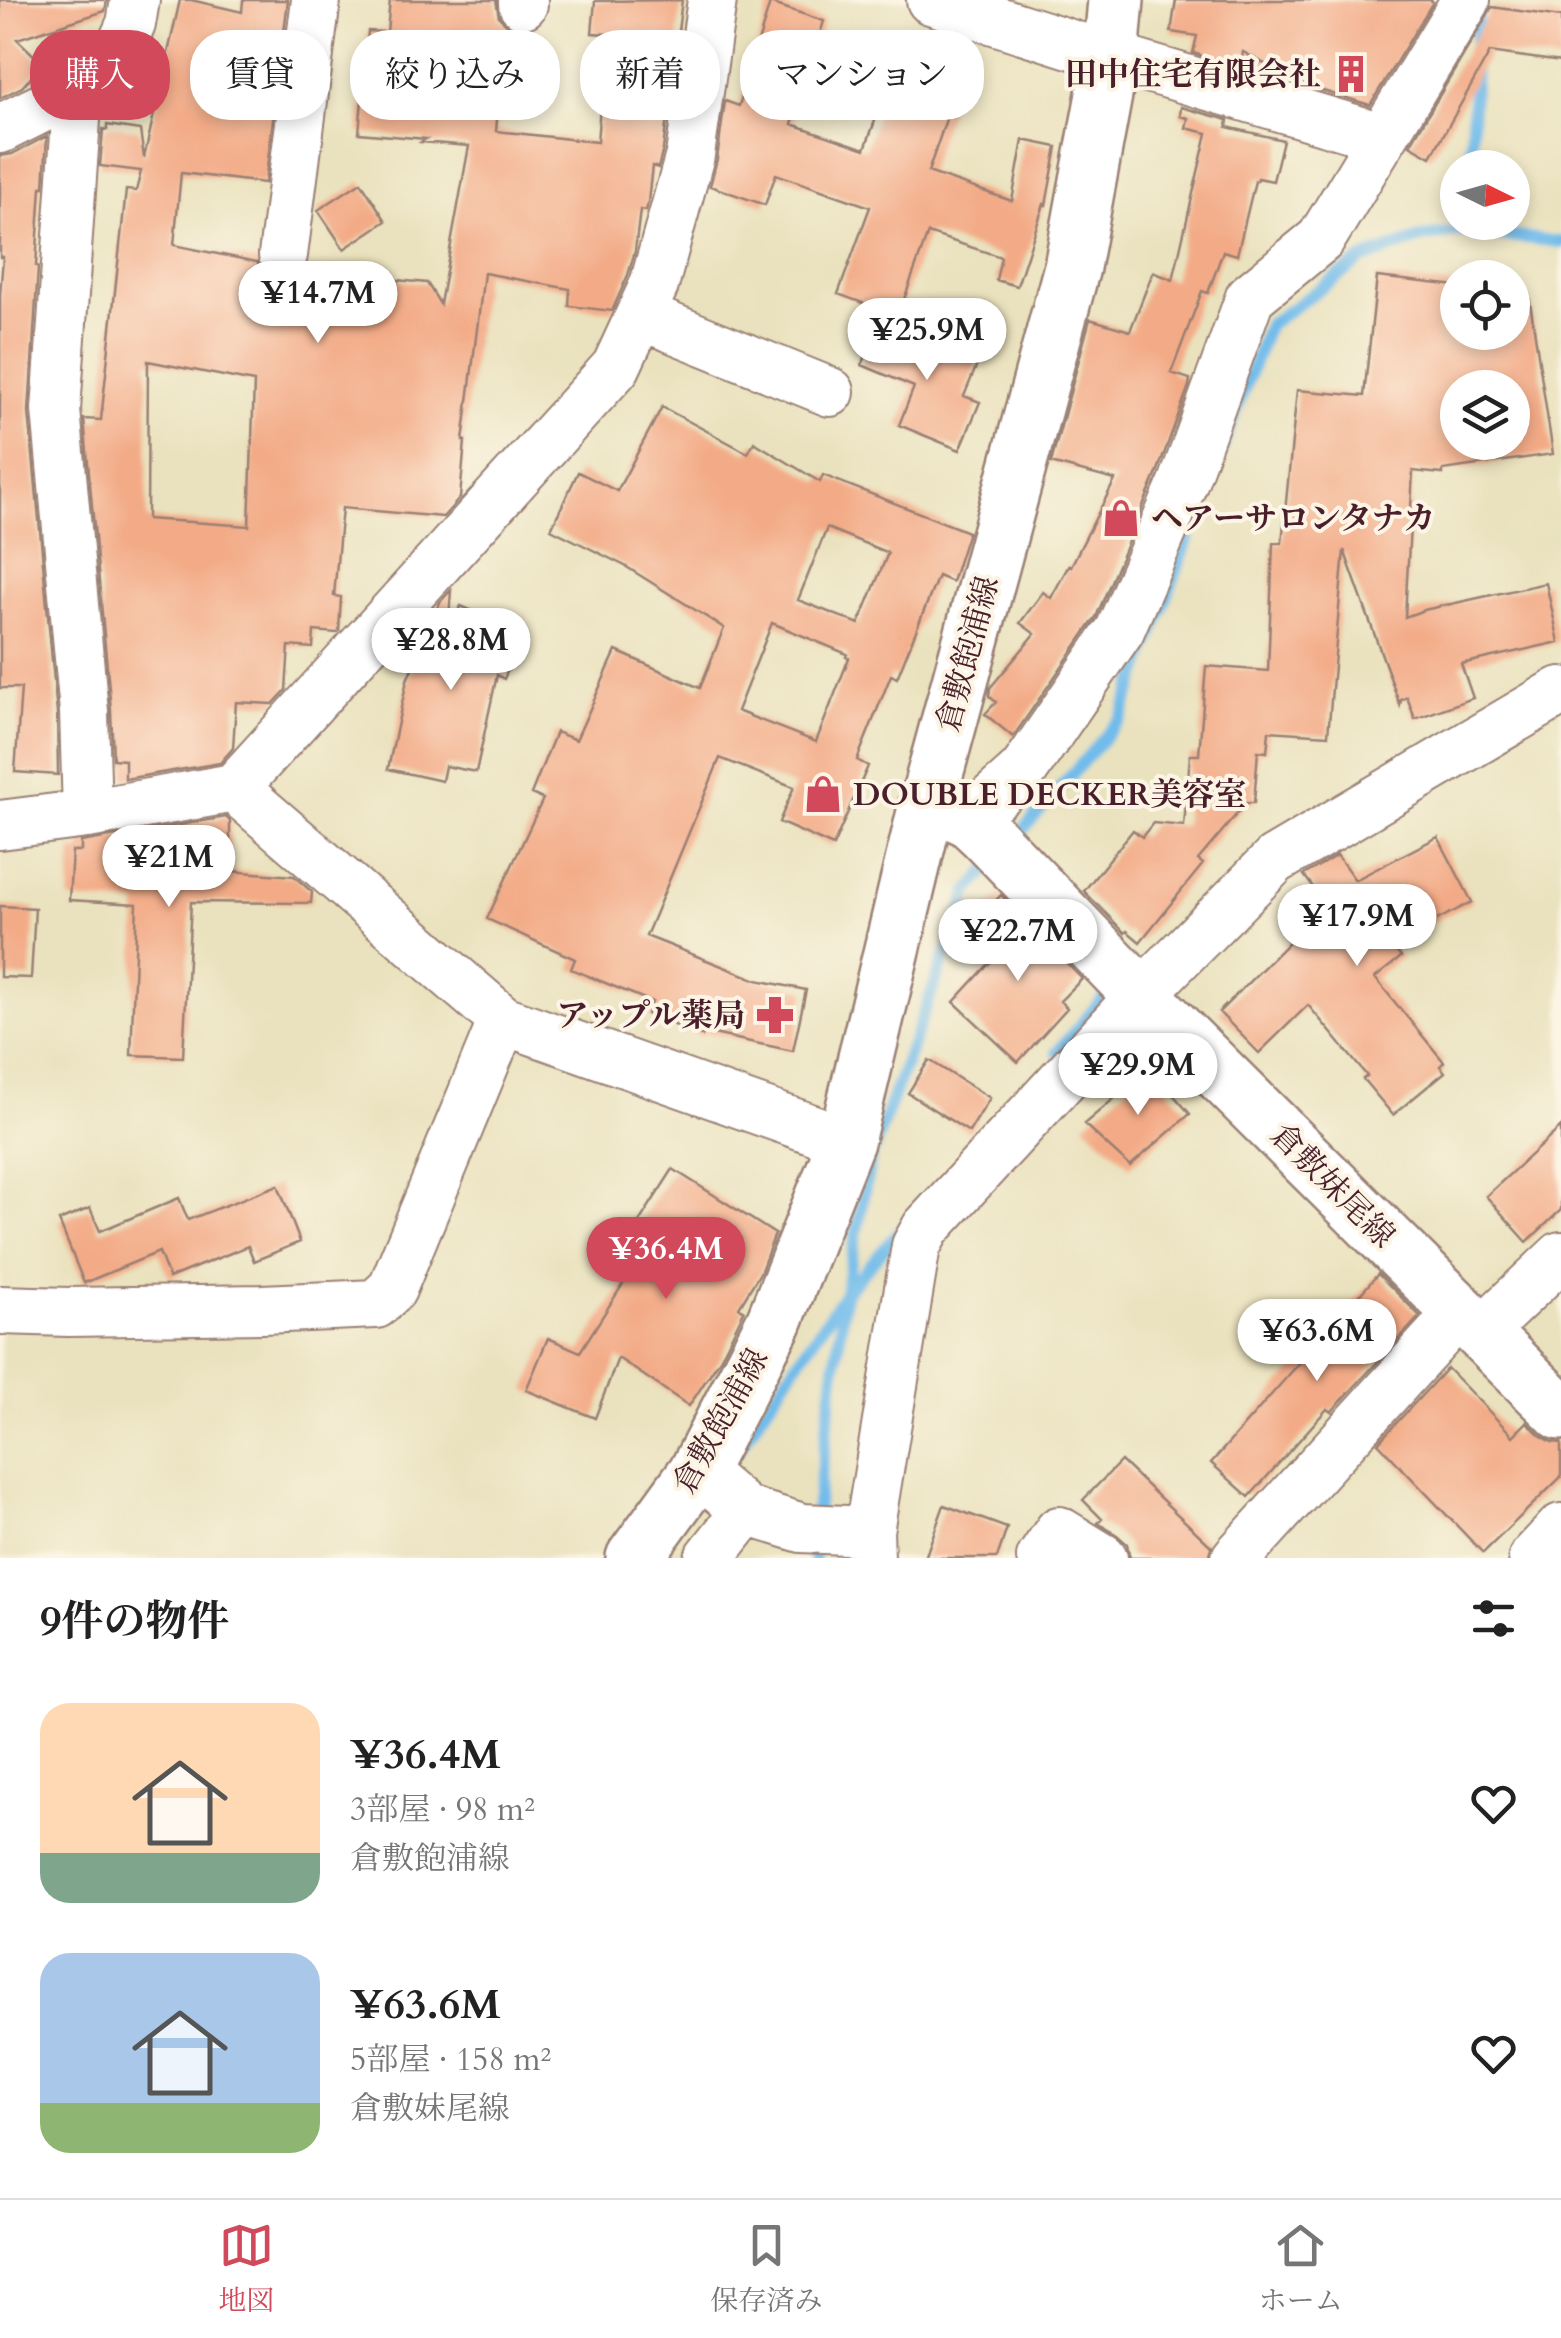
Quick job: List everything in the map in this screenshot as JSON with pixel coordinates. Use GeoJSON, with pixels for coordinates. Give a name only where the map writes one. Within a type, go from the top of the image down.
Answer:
{"type":"FeatureCollection","features":[{"type":"Feature","properties":{"kind":"main road","name":"倉敷飽浦線"},"geometry":{"type":"LineString","coordinates":[[634,1558],[698,1470],[774,1322],[976,832],[1111,58],[1116,0]]}},
{"type":"Feature","properties":{"kind":"main road","name":"倉敷妹尾線"},"geometry":{"type":"LineString","coordinates":[[976,832],[1561,1412]]}},
{"type":"Feature","properties":{"kind":"street"},"geometry":{"type":"LineString","coordinates":[[129,30],[134,0]]}},
{"type":"Feature","properties":{"kind":"street"},"geometry":{"type":"LineString","coordinates":[[283,255],[316,0]]}},
{"type":"Feature","properties":{"kind":"street"},"geometry":{"type":"LineString","coordinates":[[0,825],[234,788],[616,367],[654,285],[690,155],[712,0]]}},
{"type":"Feature","properties":{"kind":"street"},"geometry":{"type":"LineString","coordinates":[[931,0],[1111,58],[1382,137]]}},
{"type":"Feature","properties":{"kind":"street"},"geometry":{"type":"LineString","coordinates":[[976,832],[1120,630],[1183,484],[1250,297],[1321,239],[1466,0]]}},
{"type":"Feature","properties":{"kind":"street"},"geometry":{"type":"LineString","coordinates":[[0,130],[30,115]]}},
{"type":"Feature","properties":{"kind":"street"},"geometry":{"type":"LineString","coordinates":[[76,120],[56,410],[84,712],[87,814]]}},
{"type":"Feature","properties":{"kind":"street"},"geometry":{"type":"LineString","coordinates":[[640,315],[830,392]]}},
{"type":"Feature","properties":{"kind":"street"},"geometry":{"type":"LineString","coordinates":[[698,1470],[746,1510],[802,1528],[863,1539],[916,1246],[926,1228],[1142,995],[1274,860],[1561,691]]}},
{"type":"Feature","properties":{"kind":"street"},"geometry":{"type":"LineString","coordinates":[[234,788],[504,1020],[846,1142]]}},
{"type":"Feature","properties":{"kind":"street"},"geometry":{"type":"LineString","coordinates":[[0,1310],[262,1310],[376,1304],[392,1289],[504,1020]]}},
{"type":"Feature","properties":{"kind":"street"},"geometry":{"type":"LineString","coordinates":[[1236,1558],[1470,1322],[1561,1256]]}},
{"type":"Feature","properties":{"kind":"street"},"geometry":{"type":"LineString","coordinates":[[709,1558],[746,1510]]}},
{"type":"Feature","properties":{"kind":"street"},"geometry":{"type":"LineString","coordinates":[[1533,1558],[1561,1528]]}},
{"type":"Feature","properties":{"kind":"street"},"geometry":{"type":"LineString","coordinates":[[1041,1558],[1059,1531],[1103,1558]]}},
{"type":"Feature","properties":{"kind":"building"},"geometry":{"type":"Polygon","coordinates":[[[0,0],[107,0],[105,11],[45,30],[30,30],[30,35],[17,39],[30,52],[30,78],[0,98],[0,0]]]}},
{"type":"Feature","properties":{"kind":"building"},"geometry":{"type":"Polygon","coordinates":[[[180,0],[242,12],[243,0],[288,0],[284,30],[190,30],[190,120],[273,120],[265,183],[181,173],[174,245],[257,262],[266,276],[279,282],[293,281],[305,271],[427,283],[440,304],[469,146],[359,133],[360,120],[497,120],[496,131],[597,142],[599,120],[667,120],[658,168],[652,166],[646,211],[640,210],[635,251],[612,311],[569,306],[570,289],[484,273],[463,441],[460,498],[443,517],[342,508],[334,596],[341,597],[339,631],[314,631],[313,648],[289,646],[286,690],[273,704],[236,702],[233,748],[220,763],[125,779],[125,760],[113,759],[84,419],[101,420],[126,190],[136,191],[141,171],[100,166],[103,129],[107,130],[107,125],[140,130],[144,158],[153,120],[170,120],[170,44],[180,0]],[[148,361],[147,519],[249,526],[254,382],[148,361]]]}},
{"type":"Feature","properties":{"kind":"building"},"geometry":{"type":"Polygon","coordinates":[[[390,0],[496,0],[499,17],[512,29],[387,30],[390,0]]]}},
{"type":"Feature","properties":{"kind":"building"},"geometry":{"type":"Polygon","coordinates":[[[682,0],[678,30],[592,30],[595,1],[682,0]]]}},
{"type":"Feature","properties":{"kind":"building"},"geometry":{"type":"Polygon","coordinates":[[[1176,0],[1433,2],[1370,105],[1303,85],[1243,52],[1240,67],[1193,53],[1197,36],[1171,32],[1176,0]]]}},
{"type":"Feature","properties":{"kind":"building"},"geometry":{"type":"Polygon","coordinates":[[[770,3],[824,21],[821,30],[762,30],[770,3]]]}},
{"type":"Feature","properties":{"kind":"building"},"geometry":{"type":"Polygon","coordinates":[[[1492,7],[1561,17],[1561,62],[1490,52],[1431,157],[1410,145],[1492,7]]]}},
{"type":"Feature","properties":{"kind":"building"},"geometry":{"type":"Polygon","coordinates":[[[725,101],[739,106],[740,103],[740,120],[793,120],[792,124],[865,149],[875,120],[946,120],[928,172],[1012,201],[1023,140],[1057,147],[1046,205],[1017,286],[996,280],[1001,257],[928,233],[898,316],[838,294],[870,207],[776,174],[765,205],[710,186],[725,101]]]}},
{"type":"Feature","properties":{"kind":"building"},"geometry":{"type":"Polygon","coordinates":[[[1181,107],[1228,120],[1227,127],[1283,140],[1273,181],[1255,181],[1237,255],[1223,251],[1208,293],[1202,291],[1171,373],[1190,379],[1189,386],[1096,617],[1013,737],[985,714],[996,702],[989,696],[990,688],[1035,634],[1020,623],[1043,592],[1051,598],[1115,480],[1051,463],[1090,319],[1130,331],[1153,272],[1173,280],[1207,133],[1186,128],[1188,118],[1180,116],[1181,107]]]}},
{"type":"Feature","properties":{"kind":"building"},"geometry":{"type":"Polygon","coordinates":[[[47,136],[29,412],[57,714],[58,775],[15,772],[21,688],[0,688],[0,156],[47,136]]]}},
{"type":"Feature","properties":{"kind":"building"},"geometry":{"type":"Polygon","coordinates":[[[361,182],[386,221],[344,249],[318,210],[361,182]]]}},
{"type":"Feature","properties":{"kind":"building"},"geometry":{"type":"Polygon","coordinates":[[[1377,277],[1440,284],[1440,350],[1530,350],[1530,302],[1553,454],[1530,457],[1530,370],[1440,370],[1440,460],[1512,460],[1443,470],[1443,474],[1413,471],[1405,617],[1546,583],[1559,642],[1461,664],[1473,698],[1415,719],[1407,697],[1400,705],[1344,550],[1328,735],[1269,731],[1267,752],[1258,751],[1254,803],[1246,803],[1198,860],[1203,864],[1140,942],[1125,933],[1084,891],[1133,830],[1142,837],[1153,823],[1184,826],[1190,755],[1199,755],[1206,666],[1268,671],[1273,543],[1282,543],[1297,390],[1364,396],[1377,277]]]}},
{"type":"Feature","properties":{"kind":"building"},"geometry":{"type":"Polygon","coordinates":[[[881,321],[979,360],[964,396],[980,402],[960,450],[899,425],[914,387],[862,365],[881,321]]]}},
{"type":"Feature","properties":{"kind":"building"},"geometry":{"type":"Polygon","coordinates":[[[662,407],[748,453],[754,442],[820,482],[823,475],[968,532],[952,582],[938,576],[897,678],[891,675],[857,760],[868,766],[833,846],[779,822],[794,787],[720,758],[646,936],[757,980],[806,990],[793,1051],[704,1032],[702,1036],[647,1014],[652,1002],[571,969],[575,959],[487,919],[543,799],[531,794],[556,732],[576,740],[616,651],[700,688],[724,628],[625,566],[551,529],[578,472],[617,491],[662,407]],[[827,528],[798,600],[859,624],[888,553],[827,528]],[[772,623],[737,711],[816,742],[849,658],[772,623]]]}},
{"type":"Feature","properties":{"kind":"building"},"geometry":{"type":"Polygon","coordinates":[[[451,590],[448,633],[461,606],[523,633],[504,679],[497,675],[476,772],[445,766],[442,781],[388,769],[407,680],[440,602],[451,590]]]}},
{"type":"Feature","properties":{"kind":"building"},"geometry":{"type":"Polygon","coordinates":[[[226,817],[230,821],[230,871],[294,876],[312,892],[311,903],[191,902],[183,1057],[131,1055],[137,904],[69,900],[72,851],[81,851],[81,842],[226,817]]]}},
{"type":"Feature","properties":{"kind":"building"},"geometry":{"type":"Polygon","coordinates":[[[1438,837],[1472,902],[1390,944],[1401,957],[1375,978],[1444,1062],[1440,1066],[1445,1072],[1393,1115],[1363,1079],[1367,1076],[1308,1005],[1259,1053],[1219,1012],[1326,905],[1304,875],[1337,855],[1355,880],[1438,837]]]}},
{"type":"Feature","properties":{"kind":"building"},"geometry":{"type":"Polygon","coordinates":[[[1001,895],[1082,979],[1060,1001],[1067,1008],[1018,1062],[954,1002],[1007,944],[980,917],[1001,895]]]}},
{"type":"Feature","properties":{"kind":"building"},"geometry":{"type":"Polygon","coordinates":[[[0,906],[35,908],[31,978],[0,977],[0,906]]]}},
{"type":"Feature","properties":{"kind":"building"},"geometry":{"type":"Polygon","coordinates":[[[929,1060],[990,1098],[969,1132],[908,1093],[929,1060]]]}},
{"type":"Feature","properties":{"kind":"building"},"geometry":{"type":"Polygon","coordinates":[[[1150,1068],[1190,1114],[1130,1166],[1084,1124],[1150,1068]]]}},
{"type":"Feature","properties":{"kind":"building"},"geometry":{"type":"Polygon","coordinates":[[[1561,1127],[1561,1210],[1527,1242],[1486,1196],[1561,1127]]]}},
{"type":"Feature","properties":{"kind":"building"},"geometry":{"type":"Polygon","coordinates":[[[673,1169],[775,1234],[760,1273],[739,1307],[744,1311],[720,1359],[689,1406],[618,1358],[595,1418],[526,1390],[548,1338],[580,1352],[647,1246],[630,1236],[673,1169]]]}},
{"type":"Feature","properties":{"kind":"building"},"geometry":{"type":"Polygon","coordinates":[[[278,1185],[300,1242],[254,1261],[248,1246],[169,1278],[159,1252],[84,1283],[59,1221],[90,1208],[100,1231],[179,1198],[188,1220],[278,1185]]]}},
{"type":"Feature","properties":{"kind":"building"},"geometry":{"type":"Polygon","coordinates":[[[1378,1274],[1420,1316],[1331,1412],[1327,1409],[1249,1497],[1211,1463],[1378,1274]]]}},
{"type":"Feature","properties":{"kind":"building"},"geometry":{"type":"Polygon","coordinates":[[[1447,1368],[1513,1436],[1527,1422],[1540,1435],[1561,1443],[1561,1477],[1483,1553],[1378,1443],[1447,1368]]]}},
{"type":"Feature","properties":{"kind":"building"},"geometry":{"type":"Polygon","coordinates":[[[1121,1461],[1212,1547],[1209,1558],[1130,1558],[1127,1544],[1098,1523],[1102,1519],[1083,1500],[1121,1461]]]}},
{"type":"Feature","properties":{"kind":"building"},"geometry":{"type":"Polygon","coordinates":[[[944,1505],[1007,1528],[997,1558],[925,1558],[944,1505]]]}},
{"type":"Feature","properties":{"kind":"waterway"},"geometry":{"type":"LineString","coordinates":[[1471,150],[1477,16]]}},
{"type":"Feature","properties":{"kind":"waterway"},"geometry":{"type":"LineString","coordinates":[[1011,844],[1122,717],[1268,325],[1363,259],[1423,237],[1464,231],[1561,242]]}},
{"type":"Feature","properties":{"kind":"waterway"},"geometry":{"type":"LineString","coordinates":[[814,1558],[815,1519],[845,1293],[871,1156],[969,891],[994,862]]}},
{"type":"Feature","properties":{"kind":"waterway"},"geometry":{"type":"LineString","coordinates":[[1057,1052],[1105,997]]}},
{"type":"Feature","properties":{"kind":"waterway"},"geometry":{"type":"LineString","coordinates":[[735,1453],[845,1293],[905,1225]]}},
{"type":"Feature","properties":{"kind":"place","name":"田中住宅有限会社"},"geometry":{"type":"Point","coordinates":[1351,74]}},
{"type":"Feature","properties":{"kind":"place","name":"ヘアーサロンタナカ"},"geometry":{"type":"Point","coordinates":[1121,518]}},
{"type":"Feature","properties":{"kind":"place","name":"DOUBLE DECKER美容室"},"geometry":{"type":"Point","coordinates":[823,794]}},
{"type":"Feature","properties":{"kind":"place","name":"アップル薬局"},"geometry":{"type":"Point","coordinates":[775,1015]}}]}
